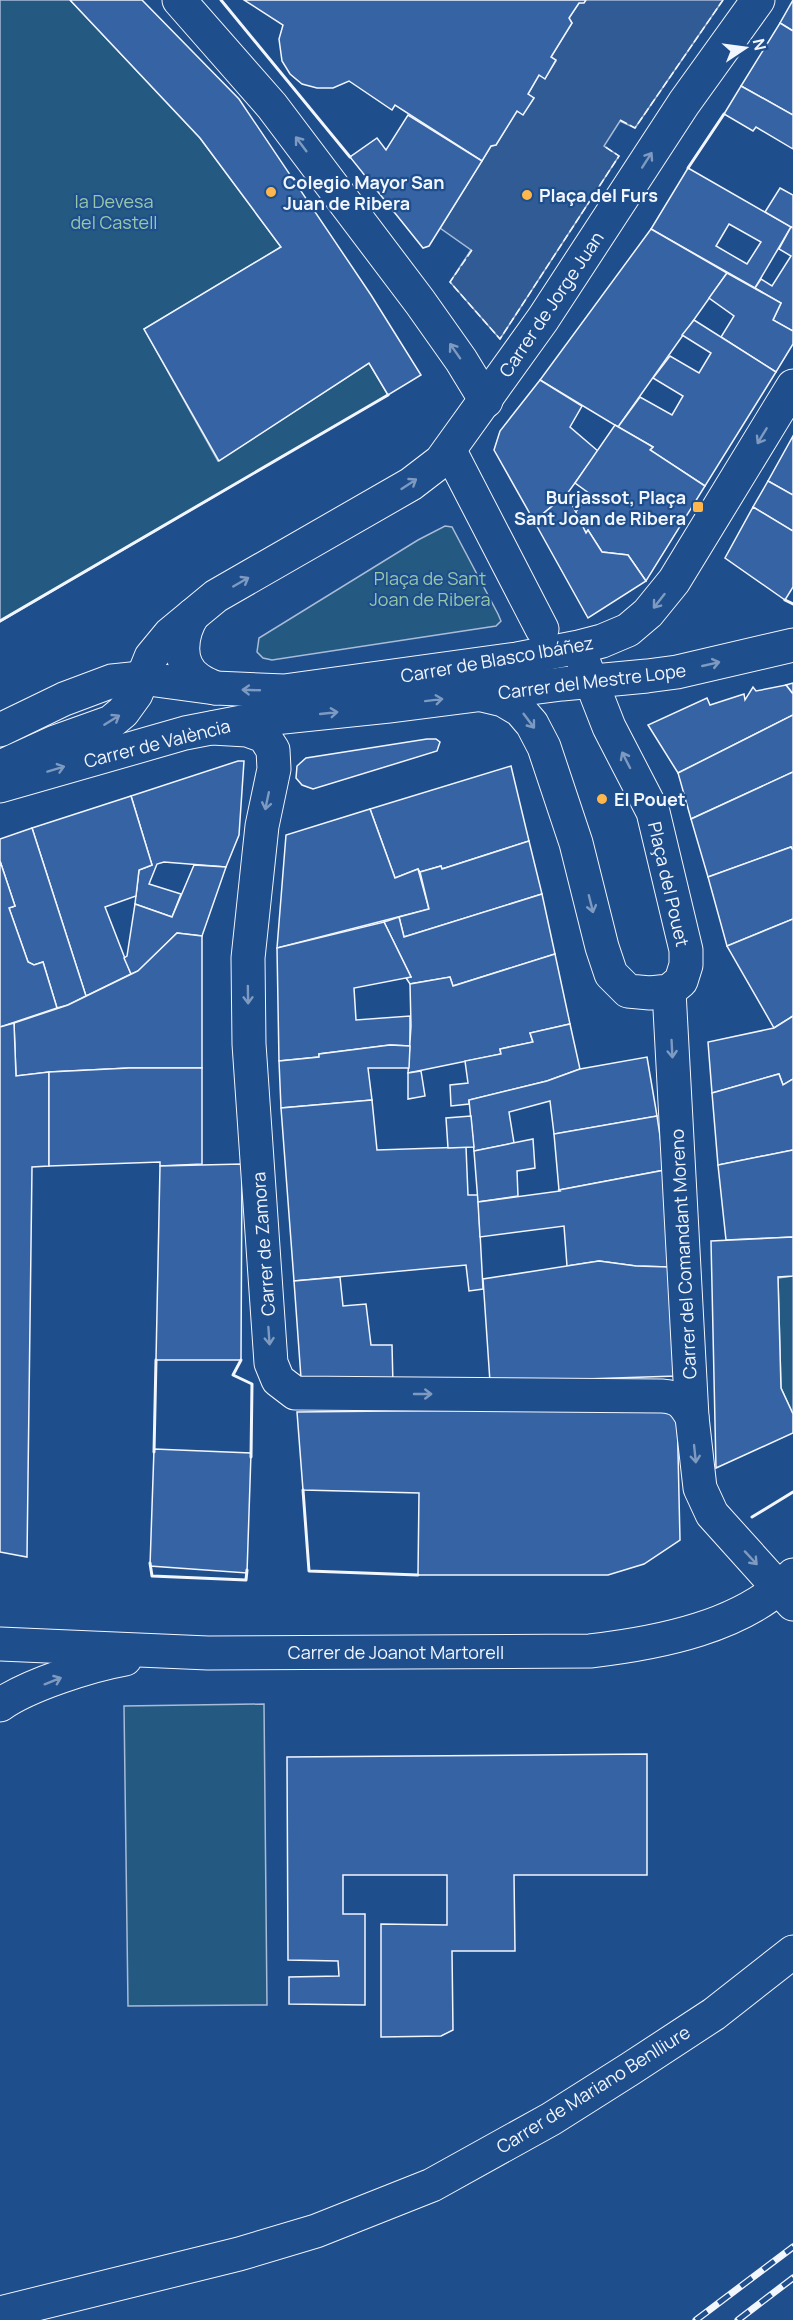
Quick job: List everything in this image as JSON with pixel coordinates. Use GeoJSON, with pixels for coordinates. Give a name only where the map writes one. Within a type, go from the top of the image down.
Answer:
{"type":"FeatureCollection","features":[{"type":"Feature","properties":{"kind":"street"},"geometry":{"type":"LineString","coordinates":[[0,730],[94,686],[112,681],[141,678],[151,657],[170,634],[216,596],[411,484],[441,461],[486,400],[420,302],[272,106],[179,0]]}},
{"type":"Feature","properties":{"kind":"street","name":"Carrer de Jorge Juan"},"geometry":{"type":"LineString","coordinates":[[486,400],[543,319],[684,103],[758,0]]}},
{"type":"Feature","properties":{"kind":"street","name":"Carrer de Blasco Ibáñez"},"geometry":{"type":"LineString","coordinates":[[141,678],[215,688],[284,691],[517,659],[602,641],[628,630],[644,618],[674,581],[793,386]]}},
{"type":"Feature","properties":{"kind":"street"},"geometry":{"type":"LineString","coordinates":[[450,450],[542,628]]}},
{"type":"Feature","properties":{"kind":"street"},"geometry":{"type":"LineString","coordinates":[[193,615],[185,628],[182,640],[188,669],[197,679],[215,688]]}},
{"type":"Feature","properties":{"kind":"street","name":"Carrer del Mestre Lope"},"geometry":{"type":"LineString","coordinates":[[389,706],[677,672],[793,645]]}},
{"type":"Feature","properties":{"kind":"street","name":"Plaça del Pouet"},"geometry":{"type":"LineString","coordinates":[[579,647],[609,727],[652,812],[686,950],[686,965],[681,981],[669,991]]}},
{"type":"Feature","properties":{"kind":"street","name":"Carrer de València"},"geometry":{"type":"LineString","coordinates":[[0,767],[56,742],[111,722],[123,712],[136,694],[141,678]]}},
{"type":"Feature","properties":{"kind":"street"},"geometry":{"type":"LineString","coordinates":[[274,769],[276,718],[282,704],[293,696],[326,685]]}},
{"type":"Feature","properties":{"kind":"street"},"geometry":{"type":"LineString","coordinates":[[479,694],[503,700],[520,710],[532,724],[544,747],[576,843],[611,974],[628,990],[650,993],[669,991]]}},
{"type":"Feature","properties":{"kind":"street","name":"Carrer de València"},"geometry":{"type":"LineString","coordinates":[[0,786],[185,733],[276,718],[389,706]]}},
{"type":"Feature","properties":{"kind":"street","name":"Carrer de Zamora"},"geometry":{"type":"LineString","coordinates":[[212,728],[247,730],[264,736],[273,750],[274,769],[261,835],[248,958],[249,1044],[271,1363],[278,1380],[295,1393],[676,1397],[685,1405],[692,1418]]}},
{"type":"Feature","properties":{"kind":"street","name":"Carrer del Comandant Moreno"},"geometry":{"type":"LineString","coordinates":[[669,991],[692,1418],[700,1488],[712,1514],[788,1590]]}},
{"type":"Feature","properties":{"kind":"street","name":"Carrer de Joanot Martorell"},"geometry":{"type":"LineString","coordinates":[[0,1644],[187,1652],[590,1651],[627,1647],[685,1635],[788,1590]]}},
{"type":"Feature","properties":{"kind":"street"},"geometry":{"type":"LineString","coordinates":[[0,1705],[34,1688],[102,1663],[187,1652]]}},
{"type":"Feature","properties":{"kind":"street","name":"Carrer de Mariano Benlliure"},"geometry":{"type":"LineString","coordinates":[[0,2313],[239,2254],[316,2231],[432,2185],[551,2119],[630,2069],[714,2013],[793,1952]]}},
{"type":"Feature","properties":{"kind":"green space","name":"la Devesa del Castell"},"geometry":{"type":"Polygon","coordinates":[[[0,0],[70,0],[200,138],[281,247],[144,329],[218,461],[369,363],[388,395],[0,622],[0,0]]]}},
{"type":"Feature","properties":{"kind":"green space","name":"Plaça de Sant Joan de Ribera"},"geometry":{"type":"Polygon","coordinates":[[[445,526],[452,527],[498,614],[501,621],[496,626],[272,660],[263,658],[257,652],[259,638],[418,540],[445,526]]]}},
{"type":"Feature","properties":{"kind":"green space"},"geometry":{"type":"Polygon","coordinates":[[[793,1276],[793,1414],[781,1388],[778,1278],[793,1276]]]}},
{"type":"Feature","properties":{"kind":"green space"},"geometry":{"type":"Polygon","coordinates":[[[264,1704],[267,2005],[128,2006],[124,1706],[264,1704]]]}},
{"type":"Feature","properties":{"kind":"shaded area","name":"Plaça del Furs"},"geometry":{"type":"Polygon","coordinates":[[[586,0],[723,0],[635,128],[620,121],[604,146],[619,156],[500,339],[450,282],[471,250],[440,228],[491,146],[496,145],[517,111],[523,114],[534,98],[528,94],[539,75],[545,78],[556,61],[551,57],[572,23],[569,18],[579,3],[586,0]]]}},
{"type":"Feature","properties":{"kind":"building","name":"Colegio Mayor San Juan de Ribera"},"geometry":{"type":"Polygon","coordinates":[[[70,0],[142,0],[239,99],[371,295],[421,375],[388,395],[369,363],[219,461],[144,329],[281,247],[200,138],[70,0]]]}},
{"type":"Feature","properties":{"kind":"building"},"geometry":{"type":"Polygon","coordinates":[[[244,0],[586,0],[584,3],[579,3],[569,18],[572,23],[551,57],[556,60],[545,79],[539,75],[528,94],[534,98],[523,115],[517,111],[496,145],[491,146],[482,161],[395,105],[392,110],[349,81],[333,88],[317,88],[302,84],[290,74],[282,61],[279,39],[283,25],[244,0]]]}},
{"type":"Feature","properties":{"kind":"building"},"geometry":{"type":"Polygon","coordinates":[[[793,0],[793,31],[780,23],[793,0]]]}},
{"type":"Feature","properties":{"kind":"building"},"geometry":{"type":"Polygon","coordinates":[[[780,23],[793,31],[793,115],[741,86],[780,23]]]}},
{"type":"Feature","properties":{"kind":"building"},"geometry":{"type":"Polygon","coordinates":[[[741,86],[793,115],[793,149],[756,127],[753,131],[724,114],[741,86]]]}},
{"type":"Feature","properties":{"kind":"building"},"geometry":{"type":"Polygon","coordinates":[[[408,115],[482,161],[429,246],[423,248],[350,157],[377,138],[386,150],[408,115]]]}},
{"type":"Feature","properties":{"kind":"building"},"geometry":{"type":"Polygon","coordinates":[[[688,168],[791,227],[755,288],[651,229],[688,168]],[[729,224],[716,246],[747,264],[761,242],[729,224]]]}},
{"type":"Feature","properties":{"kind":"building"},"geometry":{"type":"Polygon","coordinates":[[[780,188],[793,195],[793,228],[765,212],[780,188]]]}},
{"type":"Feature","properties":{"kind":"building"},"geometry":{"type":"Polygon","coordinates":[[[791,227],[793,228],[793,331],[773,320],[781,303],[755,288],[761,279],[772,286],[791,256],[779,249],[791,227]]]}},
{"type":"Feature","properties":{"kind":"building"},"geometry":{"type":"Polygon","coordinates":[[[651,229],[727,273],[618,427],[540,380],[651,229]]]}},
{"type":"Feature","properties":{"kind":"building"},"geometry":{"type":"Polygon","coordinates":[[[727,273],[781,303],[773,320],[793,331],[793,344],[776,372],[721,337],[734,316],[709,298],[727,273]]]}},
{"type":"Feature","properties":{"kind":"building"},"geometry":{"type":"Polygon","coordinates":[[[694,320],[776,372],[705,486],[650,450],[653,447],[618,427],[640,397],[672,415],[683,396],[653,378],[670,356],[699,373],[711,353],[682,335],[694,320]]]}},
{"type":"Feature","properties":{"kind":"building"},"geometry":{"type":"Polygon","coordinates":[[[540,380],[582,406],[570,427],[598,451],[567,494],[534,521],[494,450],[500,431],[540,380]]]}},
{"type":"Feature","properties":{"kind":"building"},"geometry":{"type":"Polygon","coordinates":[[[615,425],[653,447],[650,450],[705,486],[646,581],[628,555],[602,552],[588,530],[586,533],[575,513],[590,494],[575,483],[615,425]]]}},
{"type":"Feature","properties":{"kind":"building"},"geometry":{"type":"Polygon","coordinates":[[[793,436],[793,495],[768,481],[793,436]]]}},
{"type":"Feature","properties":{"kind":"building"},"geometry":{"type":"Polygon","coordinates":[[[768,481],[793,495],[793,531],[753,507],[768,481]]]}},
{"type":"Feature","properties":{"kind":"building"},"geometry":{"type":"Polygon","coordinates":[[[567,494],[586,533],[588,530],[602,552],[628,555],[646,581],[588,618],[534,521],[567,494]]]}},
{"type":"Feature","properties":{"kind":"building"},"geometry":{"type":"Polygon","coordinates":[[[753,507],[793,531],[793,587],[785,600],[725,558],[753,507]]]}},
{"type":"Feature","properties":{"kind":"building"},"geometry":{"type":"Polygon","coordinates":[[[793,683],[793,694],[786,685],[793,683]]]}},
{"type":"Feature","properties":{"kind":"building"},"geometry":{"type":"Polygon","coordinates":[[[786,685],[793,694],[793,715],[678,773],[648,725],[707,698],[710,705],[744,694],[745,700],[753,687],[756,691],[786,685]]]}},
{"type":"Feature","properties":{"kind":"building"},"geometry":{"type":"Polygon","coordinates":[[[793,715],[793,772],[691,819],[678,773],[793,715]]]}},
{"type":"Feature","properties":{"kind":"building"},"geometry":{"type":"Polygon","coordinates":[[[436,739],[440,742],[437,751],[313,789],[302,785],[296,778],[297,766],[306,758],[436,739]]]}},
{"type":"Feature","properties":{"kind":"building"},"geometry":{"type":"Polygon","coordinates":[[[244,761],[239,835],[226,867],[164,862],[157,864],[149,884],[181,894],[172,917],[135,904],[139,870],[152,865],[131,796],[244,761]]]}},
{"type":"Feature","properties":{"kind":"building"},"geometry":{"type":"Polygon","coordinates":[[[511,766],[529,841],[442,869],[441,866],[420,872],[418,869],[395,878],[370,809],[511,766]]]}},
{"type":"Feature","properties":{"kind":"building"},"geometry":{"type":"Polygon","coordinates":[[[793,772],[793,850],[791,847],[708,877],[691,819],[793,772]]]}},
{"type":"Feature","properties":{"kind":"building"},"geometry":{"type":"Polygon","coordinates":[[[131,796],[152,865],[139,870],[136,896],[105,907],[131,974],[86,996],[32,828],[131,796]]]}},
{"type":"Feature","properties":{"kind":"building"},"geometry":{"type":"Polygon","coordinates":[[[370,809],[395,878],[418,869],[429,909],[277,948],[286,835],[370,809]]]}},
{"type":"Feature","properties":{"kind":"building"},"geometry":{"type":"Polygon","coordinates":[[[32,828],[86,996],[57,1008],[43,962],[34,965],[28,962],[9,908],[15,906],[0,861],[0,839],[32,828]]]}},
{"type":"Feature","properties":{"kind":"building"},"geometry":{"type":"Polygon","coordinates":[[[529,841],[542,894],[404,937],[399,917],[429,909],[420,872],[441,866],[442,869],[529,841]]]}},
{"type":"Feature","properties":{"kind":"building"},"geometry":{"type":"Polygon","coordinates":[[[791,847],[793,850],[793,919],[727,946],[708,877],[791,847]]]}},
{"type":"Feature","properties":{"kind":"building"},"geometry":{"type":"Polygon","coordinates":[[[0,861],[15,906],[9,908],[28,962],[34,965],[43,962],[57,1008],[0,1027],[0,861]]]}},
{"type":"Feature","properties":{"kind":"building"},"geometry":{"type":"Polygon","coordinates":[[[194,865],[226,867],[202,936],[177,933],[138,971],[131,974],[124,958],[127,956],[135,904],[172,917],[194,865]]]}},
{"type":"Feature","properties":{"kind":"building"},"geometry":{"type":"Polygon","coordinates":[[[542,894],[555,954],[453,986],[450,977],[410,984],[406,978],[411,977],[384,922],[399,917],[404,937],[542,894]]]}},
{"type":"Feature","properties":{"kind":"building"},"geometry":{"type":"Polygon","coordinates":[[[793,919],[793,1016],[774,1028],[727,946],[793,919]]]}},
{"type":"Feature","properties":{"kind":"building"},"geometry":{"type":"Polygon","coordinates":[[[384,922],[411,977],[354,988],[356,1020],[410,1016],[410,1046],[390,1045],[279,1061],[277,948],[384,922]]]}},
{"type":"Feature","properties":{"kind":"building"},"geometry":{"type":"Polygon","coordinates":[[[177,933],[202,936],[202,1068],[129,1068],[16,1076],[14,1023],[68,1005],[138,971],[177,933]]]}},
{"type":"Feature","properties":{"kind":"building"},"geometry":{"type":"Polygon","coordinates":[[[555,954],[570,1024],[530,1033],[533,1042],[500,1049],[501,1054],[408,1073],[411,1026],[410,984],[450,977],[453,986],[555,954]]]}},
{"type":"Feature","properties":{"kind":"building"},"geometry":{"type":"Polygon","coordinates":[[[793,1016],[793,1079],[783,1085],[779,1074],[712,1093],[708,1042],[774,1028],[793,1016]]]}},
{"type":"Feature","properties":{"kind":"building"},"geometry":{"type":"Polygon","coordinates":[[[14,1023],[16,1076],[49,1072],[49,1166],[32,1167],[27,1557],[0,1552],[0,1027],[14,1023]]]}},
{"type":"Feature","properties":{"kind":"building"},"geometry":{"type":"Polygon","coordinates":[[[570,1024],[580,1069],[547,1081],[469,1100],[469,1104],[451,1106],[450,1085],[468,1083],[465,1061],[501,1054],[500,1049],[533,1042],[530,1033],[570,1024]]]}},
{"type":"Feature","properties":{"kind":"building"},"geometry":{"type":"Polygon","coordinates":[[[390,1045],[410,1046],[409,1068],[368,1068],[372,1100],[281,1108],[279,1061],[390,1045]]]}},
{"type":"Feature","properties":{"kind":"building"},"geometry":{"type":"Polygon","coordinates":[[[647,1057],[657,1116],[554,1134],[550,1101],[509,1112],[514,1143],[474,1151],[469,1100],[547,1081],[580,1069],[647,1057]]]}},
{"type":"Feature","properties":{"kind":"building"},"geometry":{"type":"Polygon","coordinates":[[[129,1068],[202,1068],[202,1164],[160,1166],[160,1162],[49,1166],[49,1072],[129,1068]]]}},
{"type":"Feature","properties":{"kind":"building"},"geometry":{"type":"Polygon","coordinates":[[[421,1071],[425,1096],[408,1099],[408,1073],[421,1071]]]}},
{"type":"Feature","properties":{"kind":"building"},"geometry":{"type":"Polygon","coordinates":[[[779,1074],[783,1085],[793,1079],[793,1150],[718,1165],[712,1093],[779,1074]]]}},
{"type":"Feature","properties":{"kind":"building"},"geometry":{"type":"Polygon","coordinates":[[[372,1100],[377,1150],[466,1147],[468,1195],[478,1195],[483,1289],[469,1291],[466,1265],[294,1281],[281,1108],[372,1100]]]}},
{"type":"Feature","properties":{"kind":"building"},"geometry":{"type":"Polygon","coordinates":[[[471,1116],[474,1147],[448,1148],[446,1118],[471,1116]]]}},
{"type":"Feature","properties":{"kind":"building"},"geometry":{"type":"Polygon","coordinates":[[[657,1116],[665,1170],[559,1190],[554,1134],[657,1116]]]}},
{"type":"Feature","properties":{"kind":"building"},"geometry":{"type":"Polygon","coordinates":[[[533,1139],[535,1168],[517,1171],[518,1196],[478,1202],[474,1151],[533,1139]]]}},
{"type":"Feature","properties":{"kind":"building"},"geometry":{"type":"Polygon","coordinates":[[[793,1150],[793,1237],[726,1240],[718,1165],[793,1150]]]}},
{"type":"Feature","properties":{"kind":"building"},"geometry":{"type":"Polygon","coordinates":[[[242,1164],[241,1360],[156,1360],[160,1166],[242,1164]]]}},
{"type":"Feature","properties":{"kind":"building"},"geometry":{"type":"Polygon","coordinates":[[[665,1170],[669,1267],[636,1266],[599,1261],[567,1266],[564,1226],[480,1237],[478,1202],[560,1191],[665,1170]]]}},
{"type":"Feature","properties":{"kind":"building"},"geometry":{"type":"Polygon","coordinates":[[[793,1237],[793,1276],[778,1277],[781,1388],[793,1414],[793,1433],[716,1468],[711,1241],[793,1237]]]}},
{"type":"Feature","properties":{"kind":"building"},"geometry":{"type":"Polygon","coordinates":[[[599,1261],[636,1266],[669,1267],[676,1376],[490,1382],[483,1279],[599,1261]]]}},
{"type":"Feature","properties":{"kind":"building"},"geometry":{"type":"Polygon","coordinates":[[[340,1277],[343,1306],[366,1304],[371,1345],[392,1345],[393,1385],[301,1378],[294,1281],[340,1277]]]}},
{"type":"Feature","properties":{"kind":"building"},"geometry":{"type":"Polygon","coordinates":[[[677,1408],[680,1540],[644,1564],[608,1575],[418,1575],[419,1493],[303,1490],[297,1412],[677,1408]]]}},
{"type":"Feature","properties":{"kind":"building"},"geometry":{"type":"Polygon","coordinates":[[[154,1449],[251,1453],[247,1573],[150,1566],[154,1449]]]}},
{"type":"Feature","properties":{"kind":"building"},"geometry":{"type":"Polygon","coordinates":[[[647,1754],[647,1875],[514,1875],[515,1951],[452,1951],[453,2030],[441,2036],[381,2037],[381,1924],[447,1925],[447,1875],[343,1875],[343,1914],[365,1914],[365,2005],[289,2004],[289,1977],[339,1976],[338,1961],[288,1960],[287,1757],[647,1754]]]}},
{"type":"Feature","properties":{"kind":"railway"},"geometry":{"type":"LineString","coordinates":[[696,2320],[793,2247]]}},
{"type":"Feature","properties":{"kind":"railway"},"geometry":{"type":"LineString","coordinates":[[738,2320],[793,2278]]}},
{"type":"Feature","properties":{"kind":"fence"},"geometry":{"type":"LineString","coordinates":[[620,120],[635,128],[723,0]]}},
{"type":"Feature","properties":{"kind":"fence"},"geometry":{"type":"LineString","coordinates":[[472,250],[450,282],[500,339],[619,156],[604,146]]}},
{"type":"Feature","properties":{"kind":"wall"},"geometry":{"type":"LineString","coordinates":[[221,0],[350,157]]}},
{"type":"Feature","properties":{"kind":"wall"},"geometry":{"type":"LineString","coordinates":[[688,168],[724,114]]}},
{"type":"Feature","properties":{"kind":"wall"},"geometry":{"type":"LineString","coordinates":[[0,621],[388,395]]}},
{"type":"Feature","properties":{"kind":"wall"},"geometry":{"type":"LineString","coordinates":[[785,600],[793,604]]}},
{"type":"Feature","properties":{"kind":"wall"},"geometry":{"type":"LineString","coordinates":[[154,1452],[156,1360]]}},
{"type":"Feature","properties":{"kind":"wall"},"geometry":{"type":"LineString","coordinates":[[241,1360],[233,1375],[252,1384],[251,1457]]}},
{"type":"Feature","properties":{"kind":"wall"},"geometry":{"type":"LineString","coordinates":[[303,1490],[309,1571],[418,1575]]}},
{"type":"Feature","properties":{"kind":"wall"},"geometry":{"type":"LineString","coordinates":[[752,1517],[793,1492]]}},
{"type":"Feature","properties":{"kind":"wall"},"geometry":{"type":"LineString","coordinates":[[150,1563],[152,1576],[246,1580],[247,1570]]}},
{"type":"Feature","properties":{"kind":"place","name":"Colegio Mayor San Juan de Ribera"},"geometry":{"type":"Point","coordinates":[271,192]}},
{"type":"Feature","properties":{"kind":"place","name":"Plaça del Furs"},"geometry":{"type":"Point","coordinates":[527,195]}},
{"type":"Feature","properties":{"kind":"place","name":"Burjassot, Plaça Sant Joan de Ribera"},"geometry":{"type":"Point","coordinates":[698,507]}},
{"type":"Feature","properties":{"kind":"place","name":"El Pouet"},"geometry":{"type":"Point","coordinates":[602,799]}}]}
